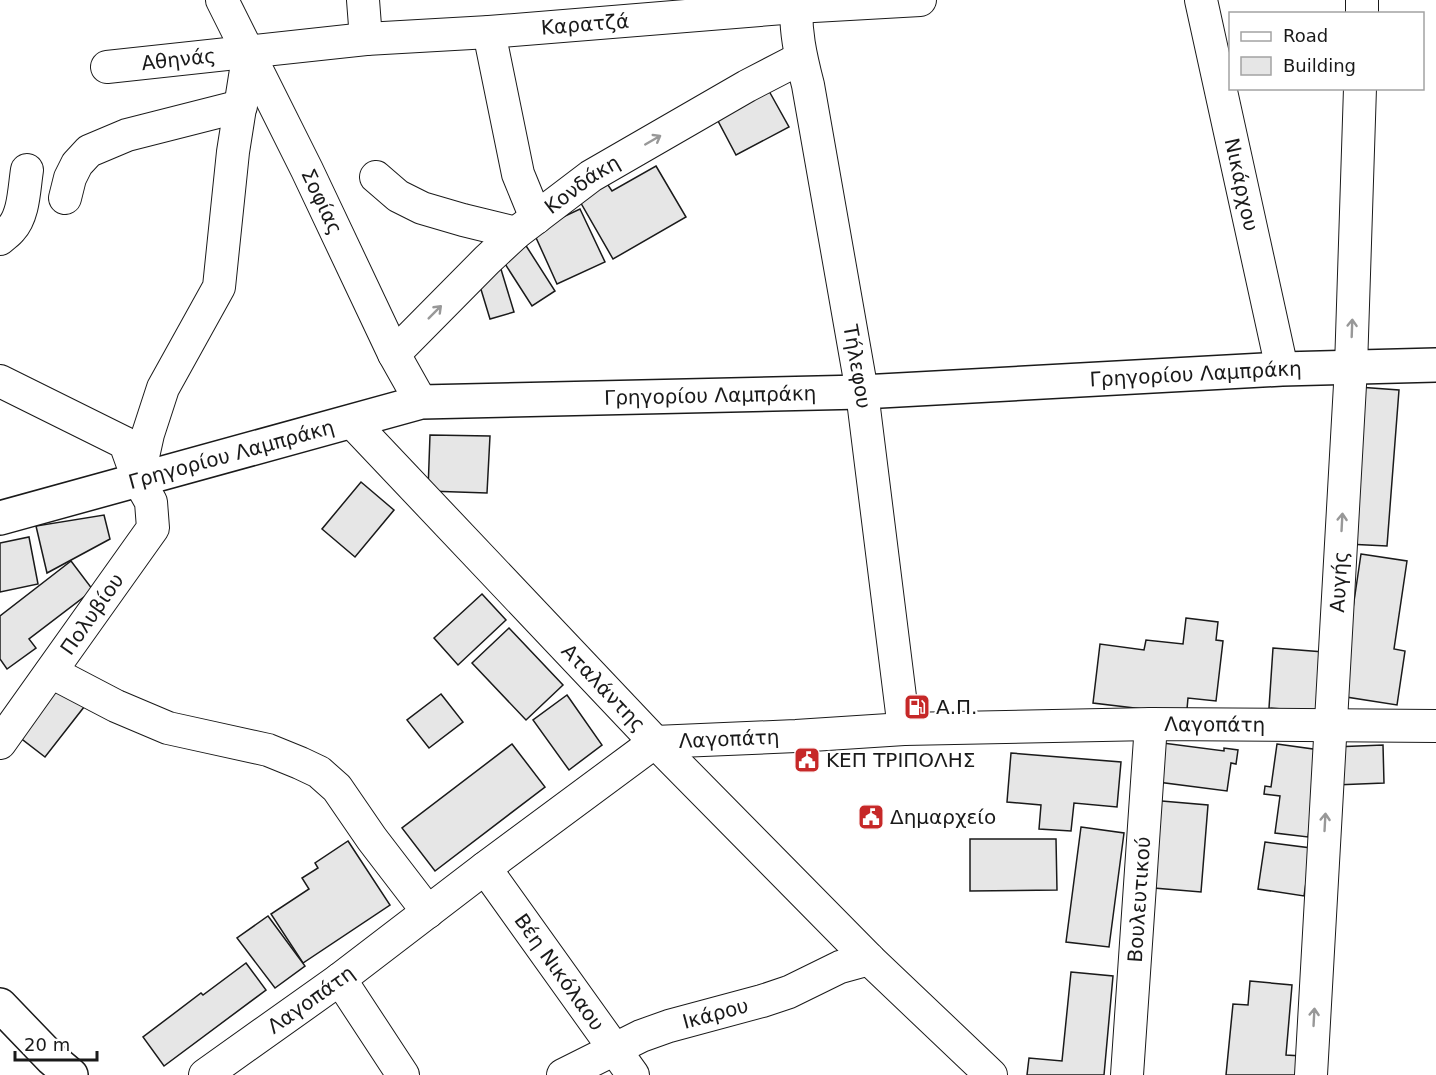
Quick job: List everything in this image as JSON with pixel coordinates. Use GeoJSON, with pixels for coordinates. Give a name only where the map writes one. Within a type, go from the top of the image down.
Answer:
{"type":"FeatureCollection","features":[{"type":"Feature","properties":{"kind":"main road","name":"Γρηγορίου Λαμπράκη"},"geometry":{"type":"LineString","coordinates":[[0,518],[421,402],[862,392],[1282,369],[1436,364]]}},
{"type":"Feature","properties":{"kind":"main road"},"geometry":{"type":"LineString","coordinates":[[0,1005],[52,1059],[71,1075]]}},
{"type":"Feature","properties":{"kind":"street","name":"Σοφίας"},"geometry":{"type":"LineString","coordinates":[[222,0],[307,170],[394,354],[421,402]]}},
{"type":"Feature","properties":{"kind":"street"},"geometry":{"type":"LineString","coordinates":[[363,0],[366,39]]}},
{"type":"Feature","properties":{"kind":"street","name":"Καρατζά"},"geometry":{"type":"LineString","coordinates":[[249,51],[366,39],[489,32],[797,3],[920,0]]}},
{"type":"Feature","properties":{"kind":"street","name":"Νικάρχου"},"geometry":{"type":"LineString","coordinates":[[1201,0],[1282,369]]}},
{"type":"Feature","properties":{"kind":"street","name":"Τήλεφου"},"geometry":{"type":"LineString","coordinates":[[797,3],[801,58],[808,85],[862,392],[904,729]]}},
{"type":"Feature","properties":{"kind":"street"},"geometry":{"type":"LineString","coordinates":[[376,177],[398,196],[422,208],[462,220],[526,226],[518,174],[489,32]]}},
{"type":"Feature","properties":{"kind":"street","name":"Αθηνάς"},"geometry":{"type":"LineString","coordinates":[[107,67],[249,51]]}},
{"type":"Feature","properties":{"kind":"street"},"geometry":{"type":"LineString","coordinates":[[138,479],[148,434],[162,388],[219,287],[233,152],[249,51]]}},
{"type":"Feature","properties":{"kind":"street","name":"Κονδάκη"},"geometry":{"type":"LineString","coordinates":[[394,354],[487,260],[526,226],[591,176],[747,86],[801,58]]}},
{"type":"Feature","properties":{"kind":"street","name":"Αυγής"},"geometry":{"type":"LineString","coordinates":[[1311,1075],[1351,367],[1360,90]]}},
{"type":"Feature","properties":{"kind":"street"},"geometry":{"type":"LineString","coordinates":[[65,198],[70,178],[77,164],[89,151],[127,135],[241,106]]}},
{"type":"Feature","properties":{"kind":"street"},"geometry":{"type":"LineString","coordinates":[[0,239],[12,228],[18,216],[27,170]]}},
{"type":"Feature","properties":{"kind":"street","name":"Πολυβίου"},"geometry":{"type":"LineString","coordinates":[[0,381],[125,443],[138,479],[151,502],[153,528],[0,743]]}},
{"type":"Feature","properties":{"kind":"street","name":"Αταλάντης"},"geometry":{"type":"LineString","coordinates":[[351,422],[655,742],[869,959],[991,1075]]}},
{"type":"Feature","properties":{"kind":"street"},"geometry":{"type":"LineString","coordinates":[[51,672],[116,706],[168,728],[268,750],[319,772],[337,788],[372,839],[428,912]]}},
{"type":"Feature","properties":{"kind":"street","name":"Λαγοπάτη"},"geometry":{"type":"LineString","coordinates":[[205,1075],[340,979],[655,742],[904,729],[1151,724],[1436,726]]}},
{"type":"Feature","properties":{"kind":"street","name":"Βουλευτικού"},"geometry":{"type":"LineString","coordinates":[[1126,1075],[1151,724]]}},
{"type":"Feature","properties":{"kind":"street","name":"Βέη Νικόλαου"},"geometry":{"type":"LineString","coordinates":[[485,868],[633,1075]]}},
{"type":"Feature","properties":{"kind":"street","name":"Ικάρου"},"geometry":{"type":"LineString","coordinates":[[563,1075],[641,1036],[789,992],[840,967],[869,959]]}},
{"type":"Feature","properties":{"kind":"street"},"geometry":{"type":"LineString","coordinates":[[340,979],[403,1075]]}},
{"type":"Feature","properties":{"kind":"building"},"geometry":{"type":"Polygon","coordinates":[[[769,91],[789,127],[736,155],[717,119],[769,91]]]}},
{"type":"Feature","properties":{"kind":"building"},"geometry":{"type":"Polygon","coordinates":[[[656,166],[686,217],[613,259],[578,198],[606,182],[612,191],[656,166]]]}},
{"type":"Feature","properties":{"kind":"building"},"geometry":{"type":"Polygon","coordinates":[[[580,209],[605,262],[557,284],[533,231],[580,209]]]}},
{"type":"Feature","properties":{"kind":"building"},"geometry":{"type":"Polygon","coordinates":[[[523,241],[555,291],[532,306],[500,256],[523,241]]]}},
{"type":"Feature","properties":{"kind":"building"},"geometry":{"type":"Polygon","coordinates":[[[500,266],[514,312],[490,319],[476,273],[500,266]]]}},
{"type":"Feature","properties":{"kind":"building"},"geometry":{"type":"Polygon","coordinates":[[[1358,387],[1399,390],[1387,546],[1347,544],[1358,387]]]}},
{"type":"Feature","properties":{"kind":"building"},"geometry":{"type":"Polygon","coordinates":[[[430,435],[490,436],[487,493],[428,491],[430,435]]]}},
{"type":"Feature","properties":{"kind":"building"},"geometry":{"type":"Polygon","coordinates":[[[361,482],[394,510],[355,557],[322,529],[361,482]]]}},
{"type":"Feature","properties":{"kind":"building"},"geometry":{"type":"Polygon","coordinates":[[[104,515],[110,539],[47,573],[36,526],[104,515]]]}},
{"type":"Feature","properties":{"kind":"building"},"geometry":{"type":"Polygon","coordinates":[[[29,537],[38,584],[0,592],[0,543],[29,537]]]}},
{"type":"Feature","properties":{"kind":"building"},"geometry":{"type":"Polygon","coordinates":[[[1361,554],[1407,561],[1394,649],[1405,651],[1397,705],[1340,696],[1361,554]]]}},
{"type":"Feature","properties":{"kind":"building"},"geometry":{"type":"Polygon","coordinates":[[[71,561],[93,590],[29,639],[36,648],[7,669],[0,659],[0,616],[71,561]]]}},
{"type":"Feature","properties":{"kind":"building"},"geometry":{"type":"Polygon","coordinates":[[[482,594],[506,620],[458,665],[434,638],[482,594]]]}},
{"type":"Feature","properties":{"kind":"building"},"geometry":{"type":"Polygon","coordinates":[[[1186,618],[1218,622],[1216,640],[1223,641],[1216,701],[1188,698],[1186,720],[1143,709],[1093,703],[1100,644],[1144,650],[1146,640],[1183,644],[1186,618]]]}},
{"type":"Feature","properties":{"kind":"building"},"geometry":{"type":"Polygon","coordinates":[[[509,628],[563,685],[526,720],[472,663],[509,628]]]}},
{"type":"Feature","properties":{"kind":"building"},"geometry":{"type":"Polygon","coordinates":[[[1273,648],[1324,652],[1319,712],[1269,708],[1273,648]]]}},
{"type":"Feature","properties":{"kind":"building"},"geometry":{"type":"Polygon","coordinates":[[[53,682],[84,707],[45,757],[14,733],[53,682]]]}},
{"type":"Feature","properties":{"kind":"building"},"geometry":{"type":"Polygon","coordinates":[[[441,694],[463,722],[429,748],[407,720],[441,694]]]}},
{"type":"Feature","properties":{"kind":"building"},"geometry":{"type":"Polygon","coordinates":[[[567,695],[602,745],[569,770],[533,720],[567,695]]]}},
{"type":"Feature","properties":{"kind":"building"},"geometry":{"type":"Polygon","coordinates":[[[1155,742],[1224,751],[1224,748],[1238,750],[1236,764],[1231,763],[1227,791],[1150,781],[1155,742]]]}},
{"type":"Feature","properties":{"kind":"building"},"geometry":{"type":"Polygon","coordinates":[[[512,744],[545,787],[435,871],[402,828],[512,744]]]}},
{"type":"Feature","properties":{"kind":"building"},"geometry":{"type":"Polygon","coordinates":[[[1277,744],[1320,750],[1308,837],[1275,833],[1280,796],[1264,794],[1265,786],[1271,787],[1277,744]]]}},
{"type":"Feature","properties":{"kind":"building"},"geometry":{"type":"Polygon","coordinates":[[[1383,745],[1384,783],[1335,785],[1333,747],[1383,745]]]}},
{"type":"Feature","properties":{"kind":"building"},"geometry":{"type":"Polygon","coordinates":[[[1011,753],[1121,762],[1117,807],[1074,803],[1071,831],[1039,829],[1041,805],[1007,802],[1011,753]]]}},
{"type":"Feature","properties":{"kind":"building"},"geometry":{"type":"Polygon","coordinates":[[[1150,800],[1208,805],[1201,892],[1142,887],[1150,800]]]}},
{"type":"Feature","properties":{"kind":"building"},"geometry":{"type":"Polygon","coordinates":[[[1081,827],[1124,833],[1109,947],[1066,942],[1081,827]]]}},
{"type":"Feature","properties":{"kind":"building"},"geometry":{"type":"Polygon","coordinates":[[[970,839],[1056,839],[1057,890],[970,891],[970,839]]]}},
{"type":"Feature","properties":{"kind":"building"},"geometry":{"type":"Polygon","coordinates":[[[348,841],[390,905],[303,963],[271,914],[309,889],[302,878],[318,868],[315,863],[348,841]]]}},
{"type":"Feature","properties":{"kind":"building"},"geometry":{"type":"Polygon","coordinates":[[[1265,842],[1311,848],[1304,896],[1258,889],[1265,842]]]}},
{"type":"Feature","properties":{"kind":"building"},"geometry":{"type":"Polygon","coordinates":[[[268,916],[305,966],[275,988],[237,938],[268,916]]]}},
{"type":"Feature","properties":{"kind":"building"},"geometry":{"type":"Polygon","coordinates":[[[246,963],[266,990],[164,1066],[143,1037],[201,993],[203,995],[246,963]]]}},
{"type":"Feature","properties":{"kind":"building"},"geometry":{"type":"Polygon","coordinates":[[[1071,972],[1113,976],[1104,1075],[1027,1075],[1029,1058],[1062,1061],[1071,972]]]}},
{"type":"Feature","properties":{"kind":"building"},"geometry":{"type":"Polygon","coordinates":[[[1250,981],[1292,985],[1286,1055],[1302,1056],[1301,1075],[1226,1075],[1233,1004],[1248,1005],[1250,981]]]}},
{"type":"Feature","properties":{"kind":"place","name":"Α.Π."},"geometry":{"type":"Point","coordinates":[917,707]}},
{"type":"Feature","properties":{"kind":"place","name":"ΚΕΠ ΤΡΙΠΟΛΗΣ"},"geometry":{"type":"Point","coordinates":[807,760]}},
{"type":"Feature","properties":{"kind":"place","name":"Δημαρχείο"},"geometry":{"type":"Point","coordinates":[871,817]}}]}
